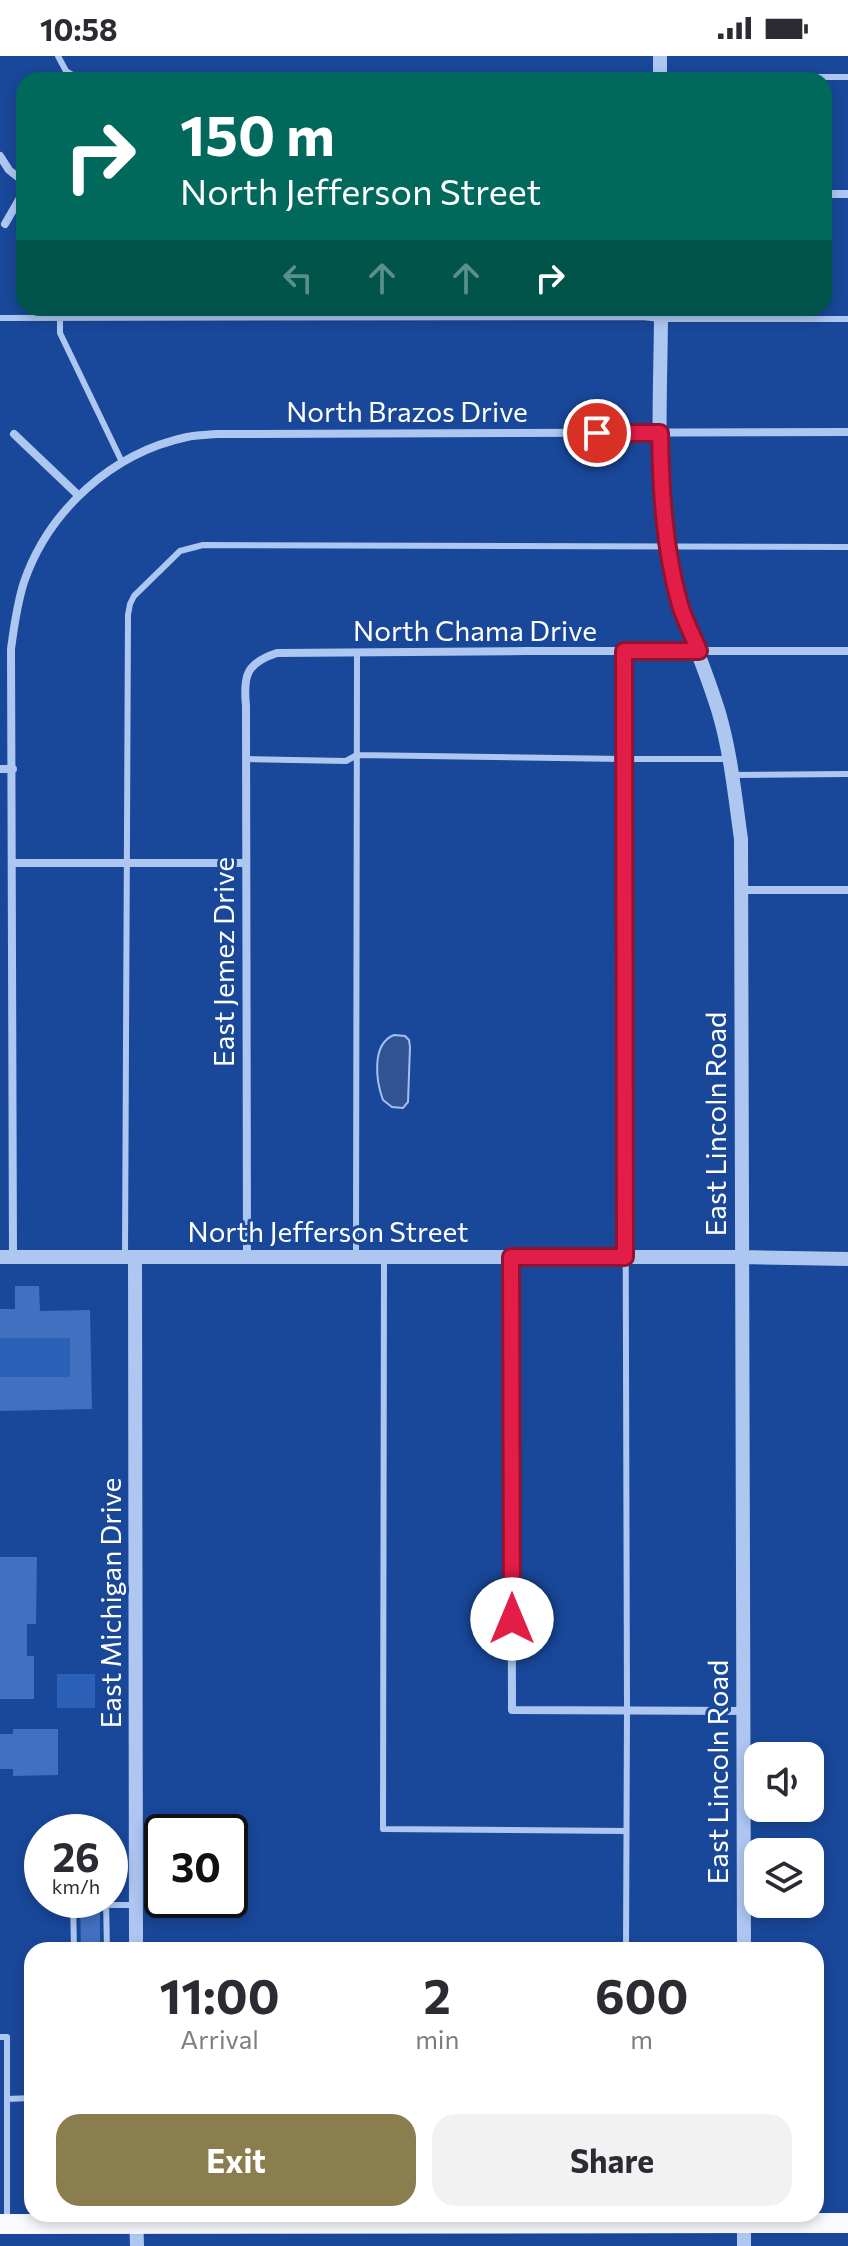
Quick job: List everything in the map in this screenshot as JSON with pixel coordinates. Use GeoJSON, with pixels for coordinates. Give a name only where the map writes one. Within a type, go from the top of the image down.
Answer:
{"type":"FeatureCollection","features":[{"type":"Feature","properties":{"kind":"main road"},"geometry":{"type":"LineString","coordinates":[[4,2224],[57,2222]]}},
{"type":"Feature","properties":{"kind":"main road"},"geometry":{"type":"LineString","coordinates":[[824,2222],[848,2223]]}},
{"type":"Feature","properties":{"kind":"street"},"geometry":{"type":"LineString","coordinates":[[0,156],[16,176]]}},
{"type":"Feature","properties":{"kind":"street"},"geometry":{"type":"LineString","coordinates":[[5,224],[16,205]]}},
{"type":"Feature","properties":{"kind":"street","name":"East Lincoln Road"},"geometry":{"type":"LineString","coordinates":[[661,316],[662,505],[668,546],[681,609],[699,651],[719,714],[730,759],[741,839],[744,1942]]}},
{"type":"Feature","properties":{"kind":"street","name":"North Brazos Drive"},"geometry":{"type":"LineString","coordinates":[[78,495],[132,455],[186,437],[217,434],[848,432]]}},
{"type":"Feature","properties":{"kind":"street"},"geometry":{"type":"LineString","coordinates":[[7,1257],[13,863],[11,649],[25,580],[51,529],[78,495],[14,434]]}},
{"type":"Feature","properties":{"kind":"street","name":"North Chama Drive"},"geometry":{"type":"LineString","coordinates":[[250,668],[261,658],[277,653],[848,651]]}},
{"type":"Feature","properties":{"kind":"street","name":"East Jemez Drive"},"geometry":{"type":"LineString","coordinates":[[247,1257],[244,685],[250,668]]}},
{"type":"Feature","properties":{"kind":"street"},"geometry":{"type":"LineString","coordinates":[[0,769],[13,769]]}},
{"type":"Feature","properties":{"kind":"street"},"geometry":{"type":"LineString","coordinates":[[13,863],[245,863]]}},
{"type":"Feature","properties":{"kind":"street"},"geometry":{"type":"LineString","coordinates":[[741,890],[848,890]]}},
{"type":"Feature","properties":{"kind":"street","name":"North Jefferson Street"},"geometry":{"type":"LineString","coordinates":[[7,1257],[848,1259]]}},
{"type":"Feature","properties":{"kind":"street","name":"East Michigan Drive"},"geometry":{"type":"LineString","coordinates":[[130,1257],[136,1942]]}},
{"type":"Feature","properties":{"kind":"street"},"geometry":{"type":"LineString","coordinates":[[511,1257],[512,1710],[744,1711]]}},
{"type":"Feature","properties":{"kind":"street"},"geometry":{"type":"LineString","coordinates":[[136,2222],[137,2246]]}},
{"type":"Feature","properties":{"kind":"street"},"geometry":{"type":"LineString","coordinates":[[744,2222],[744,2246]]}},
{"type":"Feature","properties":{"kind":"lane"},"geometry":{"type":"LineString","coordinates":[[0,318],[648,316]]}},
{"type":"Feature","properties":{"kind":"lane"},"geometry":{"type":"LineString","coordinates":[[736,316],[848,319]]}},
{"type":"Feature","properties":{"kind":"lane"},"geometry":{"type":"LineString","coordinates":[[60,318],[60,333],[122,462]]}},
{"type":"Feature","properties":{"kind":"lane"},"geometry":{"type":"LineString","coordinates":[[130,1257],[128,863],[130,604],[134,596],[180,551],[203,545],[848,547]]}},
{"type":"Feature","properties":{"kind":"lane"},"geometry":{"type":"LineString","coordinates":[[624,651],[626,1942]]}},
{"type":"Feature","properties":{"kind":"lane"},"geometry":{"type":"LineString","coordinates":[[356,1257],[357,652]]}},
{"type":"Feature","properties":{"kind":"lane"},"geometry":{"type":"LineString","coordinates":[[246,759],[346,761],[357,755],[730,759]]}},
{"type":"Feature","properties":{"kind":"lane"},"geometry":{"type":"LineString","coordinates":[[732,775],[848,774]]}},
{"type":"Feature","properties":{"kind":"lane"},"geometry":{"type":"LineString","coordinates":[[384,1257],[383,1829],[626,1831]]}},
{"type":"Feature","properties":{"kind":"lane"},"geometry":{"type":"LineString","coordinates":[[128,1904],[136,1905]]}},
{"type":"Feature","properties":{"kind":"lane"},"geometry":{"type":"LineString","coordinates":[[73,1918],[74,1942]]}},
{"type":"Feature","properties":{"kind":"lane"},"geometry":{"type":"LineString","coordinates":[[106,1918],[107,1942]]}},
{"type":"Feature","properties":{"kind":"lane"},"geometry":{"type":"LineString","coordinates":[[0,2037],[7,2037],[4,2224]]}},
{"type":"Feature","properties":{"kind":"lane"},"geometry":{"type":"LineString","coordinates":[[7,2099],[24,2098]]}},
{"type":"Feature","properties":{"kind":"shaded area"},"geometry":{"type":"Polygon","coordinates":[[[394,1035],[405,1036],[410,1047],[408,1102],[403,1108],[392,1107],[383,1100],[377,1073],[382,1046],[394,1035]]]}},
{"type":"Feature","properties":{"kind":"shaded area"},"geometry":{"type":"Polygon","coordinates":[[[0,1338],[70,1338],[70,1377],[0,1377],[0,1338]]]}},
{"type":"Feature","properties":{"kind":"shaded area"},"geometry":{"type":"Polygon","coordinates":[[[57,1674],[95,1674],[95,1708],[57,1708],[57,1674]]]}},
{"type":"Feature","properties":{"kind":"building"},"geometry":{"type":"Polygon","coordinates":[[[15,1286],[39,1286],[40,1311],[90,1310],[92,1409],[0,1411],[0,1377],[70,1377],[70,1338],[0,1338],[0,1309],[15,1309],[15,1286]]]}},
{"type":"Feature","properties":{"kind":"building"},"geometry":{"type":"Polygon","coordinates":[[[0,1557],[37,1557],[36,1624],[27,1624],[27,1656],[34,1656],[34,1699],[0,1699],[0,1557]]]}},
{"type":"Feature","properties":{"kind":"building"},"geometry":{"type":"Polygon","coordinates":[[[13,1729],[58,1729],[58,1775],[13,1776],[13,1769],[0,1769],[0,1734],[13,1734],[13,1729]]]}},
{"type":"Feature","properties":{"kind":"building"},"geometry":{"type":"Polygon","coordinates":[[[80,1918],[100,1918],[100,1942],[81,1942],[80,1918]]]}},
{"type":"Feature","properties":{"kind":"route"},"geometry":{"type":"LineString","coordinates":[[512,1619],[511,1257],[625,1257],[624,651],[699,651],[681,609],[670,563],[662,505],[660,433],[597,433]]}}]}
